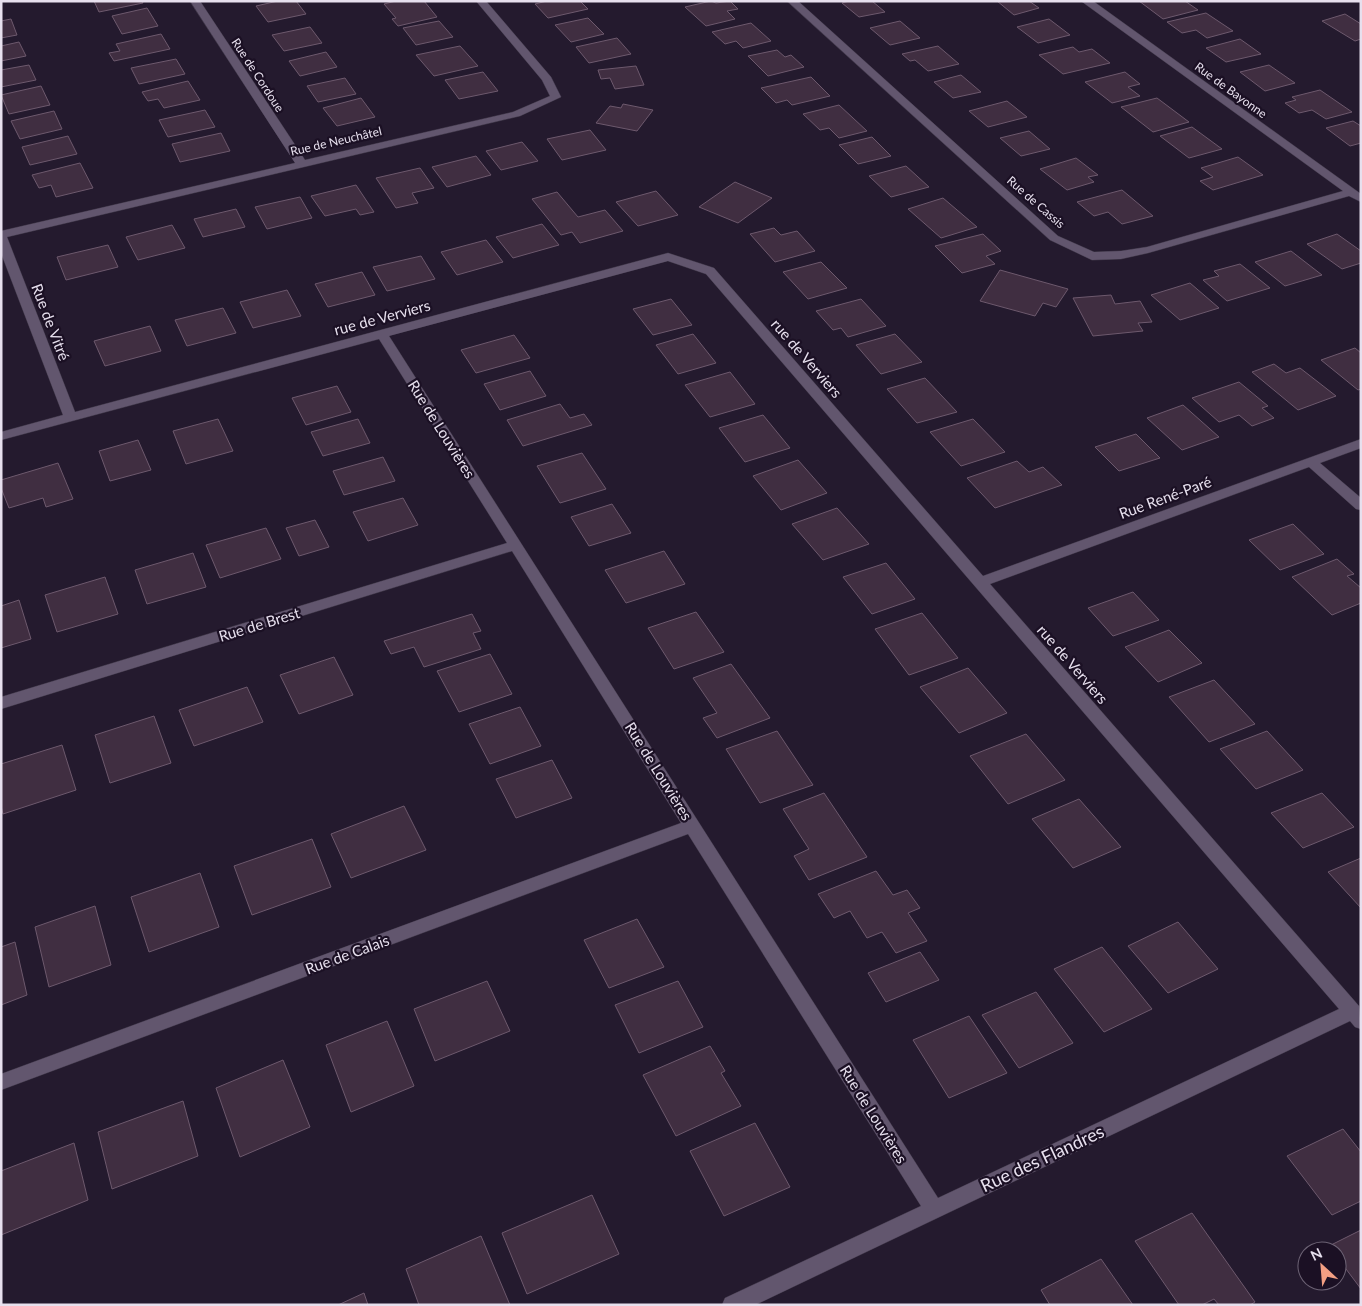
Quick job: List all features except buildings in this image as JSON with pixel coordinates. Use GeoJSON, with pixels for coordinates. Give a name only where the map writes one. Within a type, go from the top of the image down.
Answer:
{"type":"FeatureCollection","features":[{"type":"Feature","properties":{"kind":"street","name":"Rue de Cordoue"},"geometry":{"type":"LineString","coordinates":[[195,1],[301,163]]}},
{"type":"Feature","properties":{"kind":"street","name":"Rue de Neuchâtel"},"geometry":{"type":"LineString","coordinates":[[1,236],[301,163],[516,114],[556,97],[547,78],[481,1]]}},
{"type":"Feature","properties":{"kind":"street","name":"Rue de Cassis"},"geometry":{"type":"LineString","coordinates":[[792,1],[1054,238],[1092,256],[1121,255],[1148,250],[1351,192]]}},
{"type":"Feature","properties":{"kind":"street","name":"Rue de Bayonne"},"geometry":{"type":"LineString","coordinates":[[1086,1],[1361,199]]}},
{"type":"Feature","properties":{"kind":"street","name":"Rue de Vitré"},"geometry":{"type":"LineString","coordinates":[[1,236],[70,417]]}},
{"type":"Feature","properties":{"kind":"street","name":"rue de Verviers"},"geometry":{"type":"LineString","coordinates":[[1,436],[668,257],[710,271],[1357,1016]]}},
{"type":"Feature","properties":{"kind":"street","name":"Rue de Louvières"},"geometry":{"type":"LineString","coordinates":[[382,334],[934,1209]]}},
{"type":"Feature","properties":{"kind":"street","name":"Rue René-Paré"},"geometry":{"type":"LineString","coordinates":[[980,582],[1361,443]]}},
{"type":"Feature","properties":{"kind":"street"},"geometry":{"type":"LineString","coordinates":[[1310,461],[1361,506]]}},
{"type":"Feature","properties":{"kind":"street","name":"Rue de Brest"},"geometry":{"type":"LineString","coordinates":[[1,704],[516,546]]}},
{"type":"Feature","properties":{"kind":"street","name":"Rue de Calais"},"geometry":{"type":"LineString","coordinates":[[1,1082],[693,825]]}},
{"type":"Feature","properties":{"kind":"street","name":"Rue des Flandres"},"geometry":{"type":"LineString","coordinates":[[732,1305],[934,1209],[1357,1016]]}}]}
